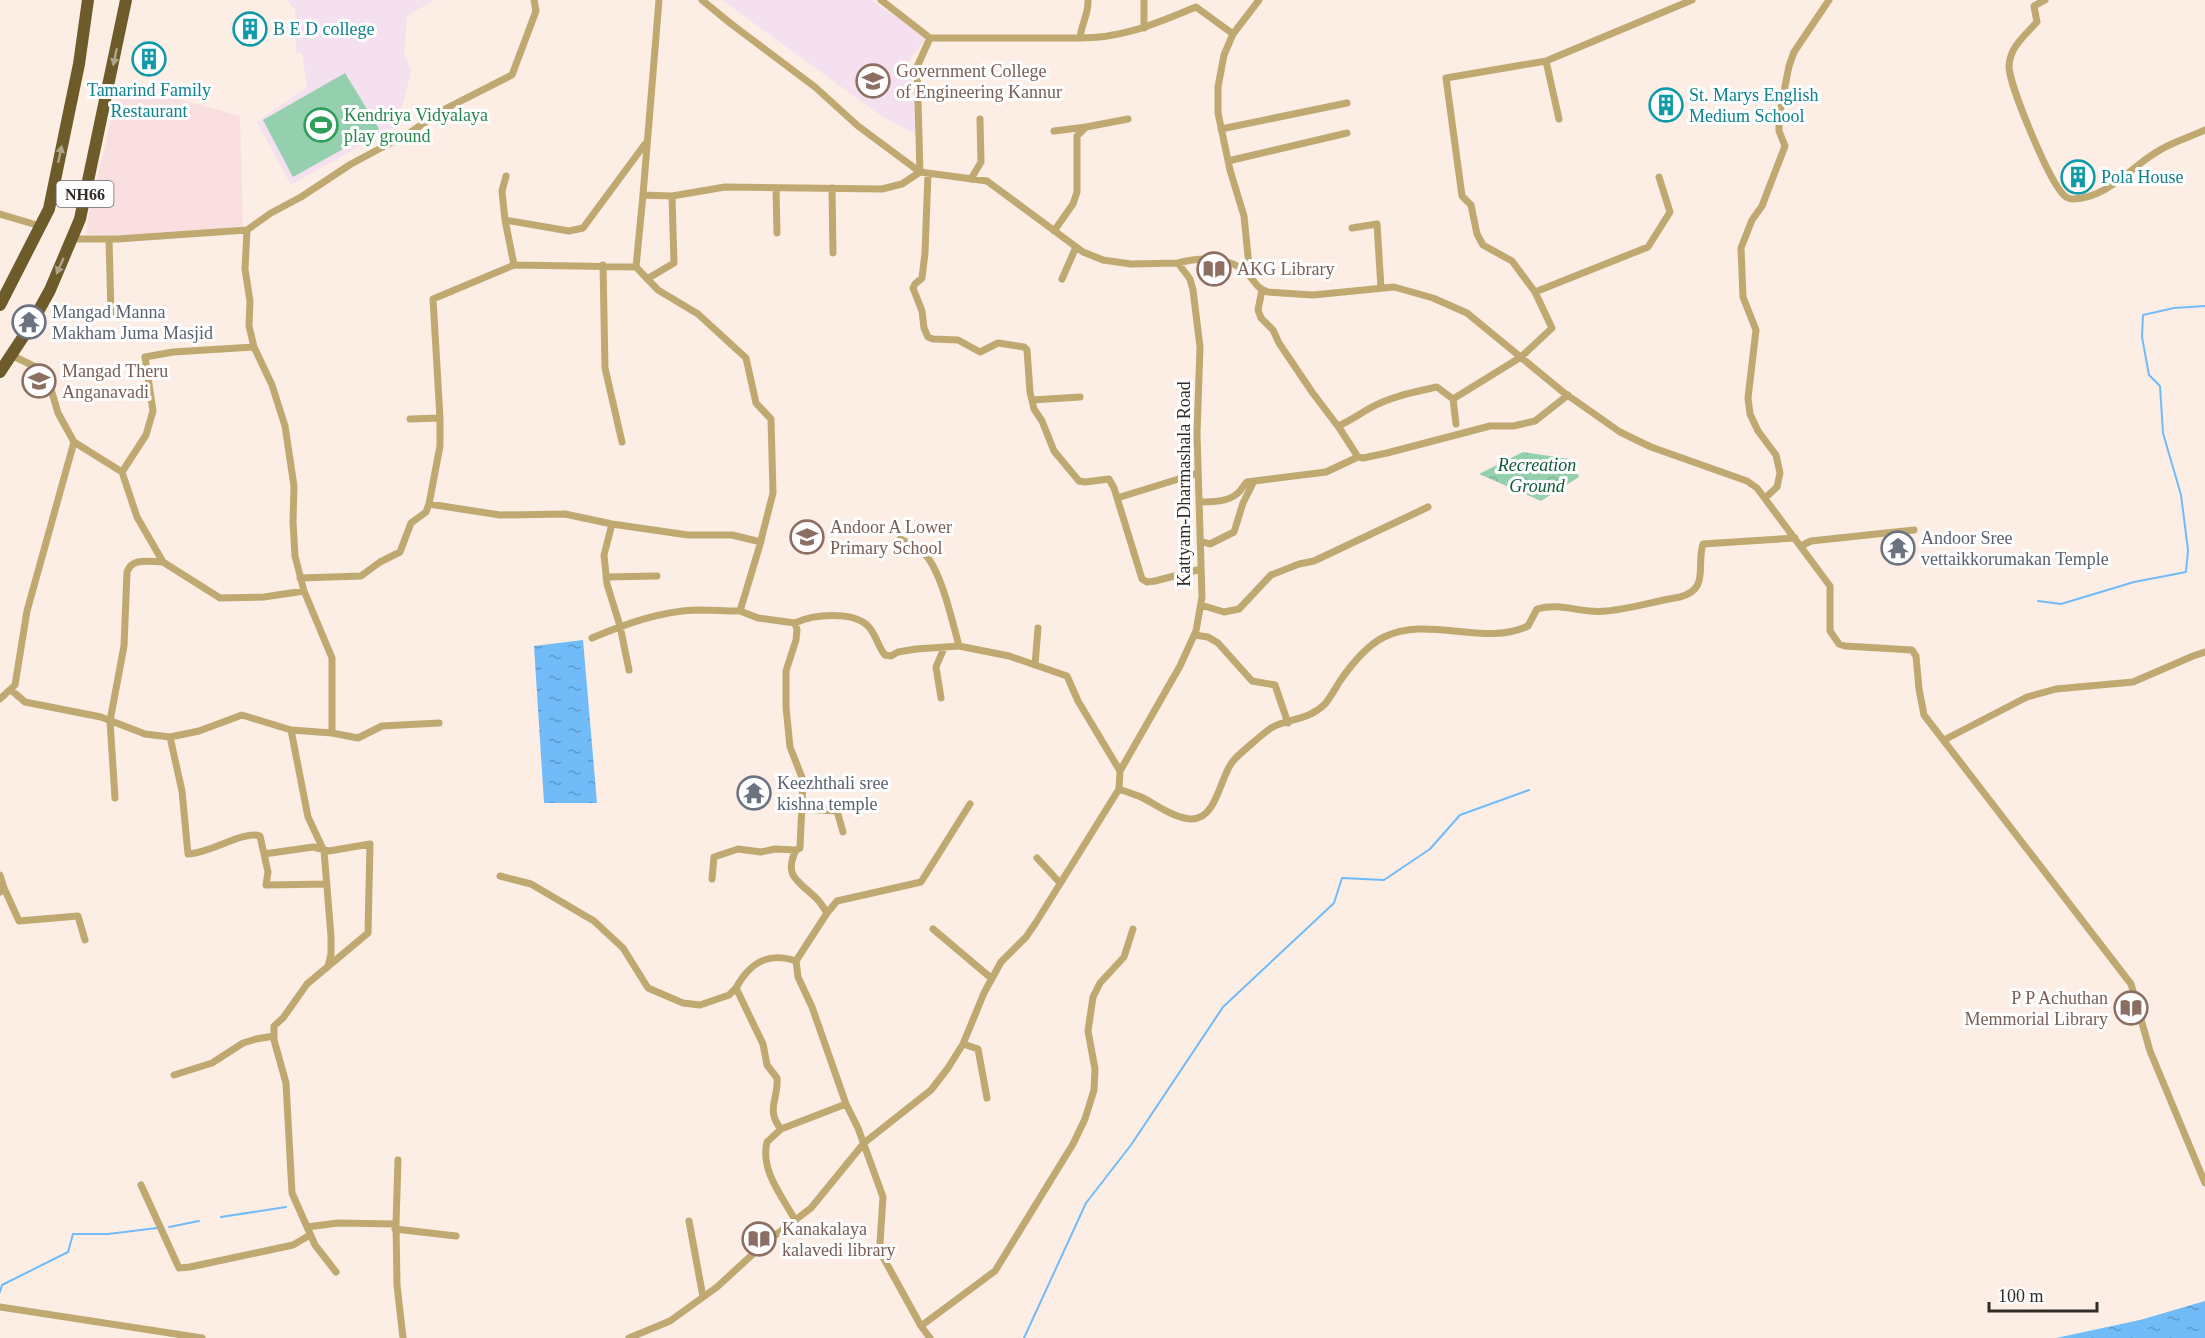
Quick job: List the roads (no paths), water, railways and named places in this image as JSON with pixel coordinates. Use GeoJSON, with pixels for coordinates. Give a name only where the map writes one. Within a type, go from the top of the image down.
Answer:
{"type":"FeatureCollection","features":[{"type":"Feature","properties":{"kind":"highway","name":"NH66"},"geometry":{"type":"LineString","coordinates":[[0,305],[49,209],[79,64],[88,0]]}},
{"type":"Feature","properties":{"kind":"highway","name":"NH66"},"geometry":{"type":"LineString","coordinates":[[0,372],[50,290],[80,219],[126,0]]}},
{"type":"Feature","properties":{"kind":"street"},"geometry":{"type":"LineString","coordinates":[[72,239],[110,239],[247,230],[351,164],[411,132],[443,110],[512,75],[536,11],[534,0]]}},
{"type":"Feature","properties":{"kind":"street"},"geometry":{"type":"LineString","coordinates":[[636,267],[659,0]]}},
{"type":"Feature","properties":{"kind":"street"},"geometry":{"type":"LineString","coordinates":[[702,0],[815,87],[858,126],[924,172],[987,181],[1083,252],[1112,261],[1146,264],[1178,263],[1193,259],[1223,261],[1238,266],[1262,290],[1313,295],[1394,287],[1412,291],[1467,313],[1568,395],[1620,432],[1651,447],[1748,481],[1757,488],[1830,586],[1830,631],[1834,639],[1845,646],[1912,650],[1916,656],[1918,689],[1924,715],[2131,984],[2150,1051],[2205,1183]]}},
{"type":"Feature","properties":{"kind":"street"},"geometry":{"type":"LineString","coordinates":[[881,0],[930,38],[1107,36],[1166,21],[1196,7],[1233,33]]}},
{"type":"Feature","properties":{"kind":"street"},"geometry":{"type":"LineString","coordinates":[[1080,38],[1088,0]]}},
{"type":"Feature","properties":{"kind":"street"},"geometry":{"type":"LineString","coordinates":[[1144,0],[1144,28]]}},
{"type":"Feature","properties":{"kind":"street"},"geometry":{"type":"LineString","coordinates":[[1250,276],[1244,216],[1228,161],[1218,113],[1218,87],[1224,55],[1233,33],[1259,0]]}},
{"type":"Feature","properties":{"kind":"street"},"geometry":{"type":"LineString","coordinates":[[1454,399],[1521,357],[1552,328],[1535,292],[1512,261],[1483,245],[1477,234],[1472,206],[1462,196],[1446,78],[1546,61],[1692,0]]}},
{"type":"Feature","properties":{"kind":"street"},"geometry":{"type":"LineString","coordinates":[[1765,498],[1778,487],[1780,473],[1776,455],[1758,432],[1750,414],[1748,398],[1756,330],[1743,297],[1741,248],[1752,220],[1762,206],[1785,146],[1779,131],[1779,117],[1789,66],[1794,52],[1829,0]]}},
{"type":"Feature","properties":{"kind":"street"},"geometry":{"type":"LineString","coordinates":[[2045,0],[2034,6],[2037,22],[2012,50],[2009,68],[2019,104],[2045,164],[2065,196],[2072,199],[2112,186],[2162,149],[2205,130]]}},
{"type":"Feature","properties":{"kind":"street"},"geometry":{"type":"LineString","coordinates":[[930,38],[917,67],[924,172],[924,263],[922,278],[913,288],[922,311],[924,328],[928,337],[958,340],[981,352],[998,343],[1024,347],[1027,350],[1032,400],[1054,452],[1079,481],[1109,479],[1143,579],[1147,582],[1155,581],[1201,569]]}},
{"type":"Feature","properties":{"kind":"street"},"geometry":{"type":"LineString","coordinates":[[1546,61],[1560,119]]}},
{"type":"Feature","properties":{"kind":"street"},"geometry":{"type":"LineString","coordinates":[[1221,129],[1347,103]]}},
{"type":"Feature","properties":{"kind":"street"},"geometry":{"type":"LineString","coordinates":[[1054,131],[1128,118]]}},
{"type":"Feature","properties":{"kind":"street"},"geometry":{"type":"LineString","coordinates":[[971,179],[981,162],[980,119]]}},
{"type":"Feature","properties":{"kind":"street"},"geometry":{"type":"LineString","coordinates":[[1054,231],[1073,204],[1077,192],[1077,136],[1086,127]]}},
{"type":"Feature","properties":{"kind":"street"},"geometry":{"type":"LineString","coordinates":[[1228,161],[1347,133]]}},
{"type":"Feature","properties":{"kind":"street"},"geometry":{"type":"LineString","coordinates":[[505,220],[568,231],[583,228],[645,144]]}},
{"type":"Feature","properties":{"kind":"street"},"geometry":{"type":"LineString","coordinates":[[643,195],[672,196],[725,187],[882,189],[902,184],[924,172]]}},
{"type":"Feature","properties":{"kind":"street"},"geometry":{"type":"LineString","coordinates":[[506,176],[502,191],[514,265]]}},
{"type":"Feature","properties":{"kind":"street"},"geometry":{"type":"LineString","coordinates":[[1535,292],[1648,247],[1670,212],[1659,177]]}},
{"type":"Feature","properties":{"kind":"street"},"geometry":{"type":"LineString","coordinates":[[776,188],[777,233]]}},
{"type":"Feature","properties":{"kind":"street"},"geometry":{"type":"LineString","coordinates":[[832,189],[833,253]]}},
{"type":"Feature","properties":{"kind":"street"},"geometry":{"type":"LineString","coordinates":[[647,279],[674,264],[672,196]]}},
{"type":"Feature","properties":{"kind":"street"},"geometry":{"type":"LineString","coordinates":[[0,214],[40,226]]}},
{"type":"Feature","properties":{"kind":"street"},"geometry":{"type":"LineString","coordinates":[[1352,228],[1377,224],[1381,288]]}},
{"type":"Feature","properties":{"kind":"street"},"geometry":{"type":"LineString","coordinates":[[247,230],[245,269],[250,301],[249,326],[254,347],[272,385],[285,426],[294,486],[292,522],[295,556],[304,591],[332,658],[332,733]]}},
{"type":"Feature","properties":{"kind":"street"},"geometry":{"type":"LineString","coordinates":[[110,239],[111,314]]}},
{"type":"Feature","properties":{"kind":"street"},"geometry":{"type":"LineString","coordinates":[[1062,279],[1076,247]]}},
{"type":"Feature","properties":{"kind":"street","name":"Kattyam-Dharmashala Road"},"geometry":{"type":"LineString","coordinates":[[629,1338],[670,1321],[703,1298],[811,1208],[864,1143],[931,1090],[963,1044],[991,978],[1001,962],[1026,937],[1119,789],[1120,771],[1180,666],[1194,635],[1201,605],[1197,434],[1200,347],[1193,290],[1190,279],[1178,263]]}},
{"type":"Feature","properties":{"kind":"street"},"geometry":{"type":"LineString","coordinates":[[300,579],[361,576],[380,562],[400,552],[411,523],[426,512],[440,446],[433,299],[514,265],[636,267],[658,290],[698,314],[746,358],[756,403],[771,419],[773,493],[740,611]]}},
{"type":"Feature","properties":{"kind":"street"},"geometry":{"type":"LineString","coordinates":[[603,265],[605,368],[622,442]]}},
{"type":"Feature","properties":{"kind":"street"},"geometry":{"type":"LineString","coordinates":[[1262,290],[1258,310],[1261,318],[1273,330],[1279,344],[1358,457]]}},
{"type":"Feature","properties":{"kind":"street"},"geometry":{"type":"LineString","coordinates":[[122,472],[146,435],[153,411],[145,357],[173,352],[254,347]]}},
{"type":"Feature","properties":{"kind":"street"},"geometry":{"type":"LineString","coordinates":[[11,355],[46,372],[58,413],[74,442],[122,472],[137,517],[163,562],[220,598],[264,597],[304,591]]}},
{"type":"Feature","properties":{"kind":"street"},"geometry":{"type":"LineString","coordinates":[[1338,426],[1358,418],[1372,407],[1401,395],[1437,387],[1454,399]]}},
{"type":"Feature","properties":{"kind":"street"},"geometry":{"type":"LineString","coordinates":[[1199,502],[1225,500],[1238,494],[1247,482],[1326,472],[1358,457],[1387,453],[1490,426],[1513,426],[1535,421],[1568,395]]}},
{"type":"Feature","properties":{"kind":"street"},"geometry":{"type":"LineString","coordinates":[[1032,400],[1080,397]]}},
{"type":"Feature","properties":{"kind":"street"},"geometry":{"type":"LineString","coordinates":[[1454,399],[1456,424]]}},
{"type":"Feature","properties":{"kind":"street"},"geometry":{"type":"LineString","coordinates":[[410,419],[440,417]]}},
{"type":"Feature","properties":{"kind":"street"},"geometry":{"type":"LineString","coordinates":[[0,699],[15,685],[27,611],[74,442]]}},
{"type":"Feature","properties":{"kind":"street"},"geometry":{"type":"LineString","coordinates":[[1117,498],[1198,473]]}},
{"type":"Feature","properties":{"kind":"street"},"geometry":{"type":"LineString","coordinates":[[1200,541],[1210,543],[1234,532],[1243,503],[1254,481]]}},
{"type":"Feature","properties":{"kind":"street"},"geometry":{"type":"LineString","coordinates":[[429,504],[500,515],[566,514],[612,524],[688,535],[732,535],[761,542]]}},
{"type":"Feature","properties":{"kind":"street"},"geometry":{"type":"LineString","coordinates":[[1201,605],[1224,612],[1239,609],[1271,575],[1314,561],[1428,507]]}},
{"type":"Feature","properties":{"kind":"street"},"geometry":{"type":"LineString","coordinates":[[612,524],[604,555],[606,577],[620,626],[629,670]]}},
{"type":"Feature","properties":{"kind":"street"},"geometry":{"type":"LineString","coordinates":[[1801,546],[1811,541],[1914,530]]}},
{"type":"Feature","properties":{"kind":"street"},"geometry":{"type":"LineString","coordinates":[[1119,789],[1182,817],[1191,819],[1199,817],[1209,812],[1223,782],[1225,772],[1234,760],[1272,728],[1302,719],[1324,705],[1349,668],[1373,644],[1397,632],[1422,628],[1464,632],[1518,630],[1528,627],[1537,609],[1542,607],[1556,605],[1577,610],[1606,611],[1680,597],[1696,589],[1703,544],[1795,538]]}},
{"type":"Feature","properties":{"kind":"street"},"geometry":{"type":"LineString","coordinates":[[900,539],[921,550],[930,561],[946,596],[959,646]]}},
{"type":"Feature","properties":{"kind":"street"},"geometry":{"type":"LineString","coordinates":[[115,798],[110,721],[124,646],[126,572],[129,565],[134,562],[163,562]]}},
{"type":"Feature","properties":{"kind":"street"},"geometry":{"type":"LineString","coordinates":[[606,577],[657,576]]}},
{"type":"Feature","properties":{"kind":"street"},"geometry":{"type":"LineString","coordinates":[[592,638],[620,626],[670,614],[695,610],[740,611],[758,618],[795,623],[816,616],[831,615],[858,619],[871,630],[885,655],[891,656],[898,652],[916,649],[959,646],[1009,656],[1067,676],[1078,702],[1120,771]]}},
{"type":"Feature","properties":{"kind":"street"},"geometry":{"type":"LineString","coordinates":[[711,879],[714,857],[738,849],[761,852],[776,849],[796,850],[802,843],[803,780],[790,747],[786,725],[786,671],[796,640],[795,623]]}},
{"type":"Feature","properties":{"kind":"street"},"geometry":{"type":"LineString","coordinates":[[1035,665],[1038,628]]}},
{"type":"Feature","properties":{"kind":"street"},"geometry":{"type":"LineString","coordinates":[[1194,635],[1218,643],[1252,681],[1275,685],[1288,723]]}},
{"type":"Feature","properties":{"kind":"street"},"geometry":{"type":"LineString","coordinates":[[941,698],[936,667],[944,648]]}},
{"type":"Feature","properties":{"kind":"street"},"geometry":{"type":"LineString","coordinates":[[1944,740],[2026,697],[2056,689],[2133,682],[2205,652]]}},
{"type":"Feature","properties":{"kind":"street"},"geometry":{"type":"LineString","coordinates":[[11,690],[25,702],[101,717],[145,734],[170,737],[199,731],[242,715],[291,730],[332,733],[358,738],[382,726],[439,723]]}},
{"type":"Feature","properties":{"kind":"street"},"geometry":{"type":"LineString","coordinates":[[291,730],[308,817],[324,851],[332,946],[328,967]]}},
{"type":"Feature","properties":{"kind":"street"},"geometry":{"type":"LineString","coordinates":[[170,737],[182,791],[186,852],[188,854],[202,852],[257,834],[260,836],[268,872],[266,885],[327,884]]}},
{"type":"Feature","properties":{"kind":"street"},"geometry":{"type":"LineString","coordinates":[[930,1338],[883,1257],[880,1244],[883,1197],[864,1143],[846,1104],[812,1006],[798,977],[796,961],[837,901],[921,882],[970,804]]}},
{"type":"Feature","properties":{"kind":"street"},"geometry":{"type":"LineString","coordinates":[[803,809],[837,811],[843,832]]}},
{"type":"Feature","properties":{"kind":"street"},"geometry":{"type":"LineString","coordinates":[[264,854],[313,847],[324,851],[370,844],[368,933],[307,984],[283,1018],[274,1026],[274,1036],[286,1083],[292,1193],[315,1245],[336,1272]]}},
{"type":"Feature","properties":{"kind":"street"},"geometry":{"type":"LineString","coordinates":[[796,850],[791,871],[793,878],[818,900],[827,914]]}},
{"type":"Feature","properties":{"kind":"street"},"geometry":{"type":"LineString","coordinates":[[1037,858],[1060,883]]}},
{"type":"Feature","properties":{"kind":"street"},"geometry":{"type":"LineString","coordinates":[[0,875],[2,890],[19,921],[78,916],[85,940]]}},
{"type":"Feature","properties":{"kind":"street"},"geometry":{"type":"LineString","coordinates":[[501,876],[531,884],[594,921],[623,948],[648,988],[683,1003],[700,1005],[729,995],[747,970],[758,961],[783,959],[796,961]]}},
{"type":"Feature","properties":{"kind":"street"},"geometry":{"type":"LineString","coordinates":[[933,929],[991,978]]}},
{"type":"Feature","properties":{"kind":"street"},"geometry":{"type":"LineString","coordinates":[[921,1326],[995,1271],[1072,1144],[1094,1090],[1095,1069],[1088,1031],[1093,997],[1100,983],[1124,957],[1133,929]]}},
{"type":"Feature","properties":{"kind":"street"},"geometry":{"type":"LineString","coordinates":[[736,988],[763,1044],[767,1065],[777,1078],[772,1102],[776,1123],[780,1130]]}},
{"type":"Feature","properties":{"kind":"street"},"geometry":{"type":"LineString","coordinates":[[174,1075],[212,1063],[243,1043],[274,1036]]}},
{"type":"Feature","properties":{"kind":"street"},"geometry":{"type":"LineString","coordinates":[[963,1044],[978,1049],[987,1098]]}},
{"type":"Feature","properties":{"kind":"street"},"geometry":{"type":"LineString","coordinates":[[795,1220],[770,1174],[765,1158],[766,1142],[780,1130],[846,1104]]}},
{"type":"Feature","properties":{"kind":"street"},"geometry":{"type":"LineString","coordinates":[[398,1160],[395,1226],[403,1338]]}},
{"type":"Feature","properties":{"kind":"street"},"geometry":{"type":"LineString","coordinates":[[141,1185],[179,1268],[190,1268],[293,1245],[310,1235]]}},
{"type":"Feature","properties":{"kind":"street"},"geometry":{"type":"LineString","coordinates":[[689,1221],[703,1298]]}},
{"type":"Feature","properties":{"kind":"street"},"geometry":{"type":"LineString","coordinates":[[307,1227],[338,1223],[395,1226],[456,1236]]}},
{"type":"Feature","properties":{"kind":"street"},"geometry":{"type":"LineString","coordinates":[[0,1307],[175,1336],[202,1338]]}},
{"type":"Feature","properties":{"kind":"water"},"geometry":{"type":"Polygon","coordinates":[[[583,640],[597,803],[544,803],[534,646],[583,640]]]}},
{"type":"Feature","properties":{"kind":"water"},"geometry":{"type":"Polygon","coordinates":[[[2205,1301],[2205,1338],[2056,1338],[2140,1320],[2205,1301]]]}},
{"type":"Feature","properties":{"kind":"waterway"},"geometry":{"type":"LineString","coordinates":[[2038,601],[2061,604],[2134,582],[2186,572],[2188,550],[2181,495],[2163,433],[2160,386],[2149,375],[2142,337],[2143,315],[2174,308],[2205,306]]}},
{"type":"Feature","properties":{"kind":"waterway"},"geometry":{"type":"LineString","coordinates":[[1024,1338],[1086,1203],[1131,1145],[1223,1007],[1334,903],[1342,878],[1384,880],[1430,849],[1460,815],[1529,790]]}},
{"type":"Feature","properties":{"kind":"waterway"},"geometry":{"type":"LineString","coordinates":[[221,1217],[286,1207]]}},
{"type":"Feature","properties":{"kind":"waterway"},"geometry":{"type":"LineString","coordinates":[[169,1227],[199,1221]]}},
{"type":"Feature","properties":{"kind":"waterway"},"geometry":{"type":"LineString","coordinates":[[0,1292],[2,1285],[68,1252],[73,1234],[108,1234],[157,1228]]}},
{"type":"Feature","properties":{"kind":"place","name":"B E D college"},"geometry":{"type":"Point","coordinates":[250,29]}},
{"type":"Feature","properties":{"kind":"place","name":"Tamarind Family Restaurant"},"geometry":{"type":"Point","coordinates":[149,59]}},
{"type":"Feature","properties":{"kind":"place","name":"Government College of Engineering Kannur"},"geometry":{"type":"Point","coordinates":[873,81]}},
{"type":"Feature","properties":{"kind":"place","name":"St. Marys English Medium School"},"geometry":{"type":"Point","coordinates":[1666,105]}},
{"type":"Feature","properties":{"kind":"place","name":"Kendriya Vidyalaya play ground"},"geometry":{"type":"Point","coordinates":[321,125]}},
{"type":"Feature","properties":{"kind":"place","name":"Pola House"},"geometry":{"type":"Point","coordinates":[2078,177]}},
{"type":"Feature","properties":{"kind":"place","name":"AKG Library"},"geometry":{"type":"Point","coordinates":[1214,269]}},
{"type":"Feature","properties":{"kind":"place","name":"Mangad Manna Makham Juma Masjid"},"geometry":{"type":"Point","coordinates":[29,322]}},
{"type":"Feature","properties":{"kind":"place","name":"Mangad Theru Anganavadi"},"geometry":{"type":"Point","coordinates":[39,381]}},
{"type":"Feature","properties":{"kind":"place","name":"Andoor A Lower Primary School"},"geometry":{"type":"Point","coordinates":[807,537]}},
{"type":"Feature","properties":{"kind":"place","name":"Andoor Sree vettaikkorumakan Temple"},"geometry":{"type":"Point","coordinates":[1898,548]}},
{"type":"Feature","properties":{"kind":"place","name":"Keezhthali sree kishna temple"},"geometry":{"type":"Point","coordinates":[754,793]}},
{"type":"Feature","properties":{"kind":"place","name":"P P Achuthan Memmorial Library"},"geometry":{"type":"Point","coordinates":[2131,1008]}},
{"type":"Feature","properties":{"kind":"place","name":"Kanakalaya kalavedi library"},"geometry":{"type":"Point","coordinates":[759,1239]}},
{"type":"Feature","properties":{"kind":"park label","name":"Recreation Ground"},"geometry":{"type":"Point","coordinates":[1537,475]}}]}
